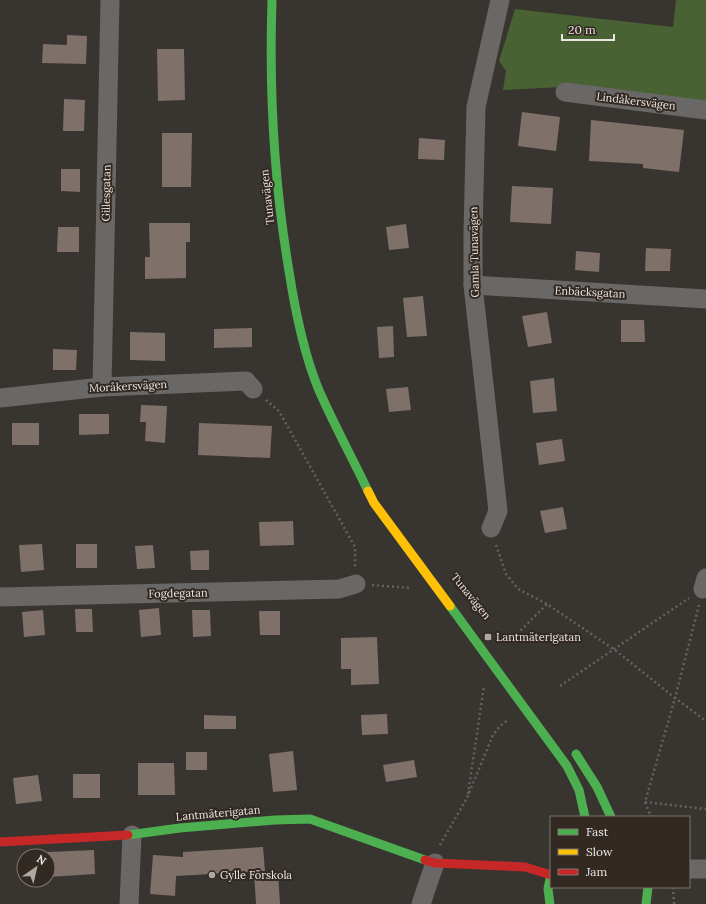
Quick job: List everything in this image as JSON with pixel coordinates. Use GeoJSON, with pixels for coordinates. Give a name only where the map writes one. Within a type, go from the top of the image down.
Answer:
{"type":"FeatureCollection","features":[{"type":"Feature","properties":{"kind":"street","name":"Gillesgatan"},"geometry":{"type":"LineString","coordinates":[[102,387],[110,0]]}},
{"type":"Feature","properties":{"kind":"street","name":"Tunavägen"},"geometry":{"type":"LineString","coordinates":[[272,0],[276,168],[284,242],[296,318],[318,387],[374,504],[567,766],[580,791],[585,806],[585,816]]}},
{"type":"Feature","properties":{"kind":"street","name":"Gamla Tunavägen"},"geometry":{"type":"LineString","coordinates":[[491,528],[498,511],[473,285],[476,107],[500,0]]}},
{"type":"Feature","properties":{"kind":"street","name":"Lindåkersvägen"},"geometry":{"type":"LineString","coordinates":[[565,92],[706,110]]}},
{"type":"Feature","properties":{"kind":"street","name":"Enbäcksgatan"},"geometry":{"type":"LineString","coordinates":[[473,285],[706,299]]}},
{"type":"Feature","properties":{"kind":"street","name":"Moråkersvägen"},"geometry":{"type":"LineString","coordinates":[[0,398],[102,387],[246,381],[254,389]]}},
{"type":"Feature","properties":{"kind":"street","name":"Tunavägen"},"geometry":{"type":"LineString","coordinates":[[318,387],[378,498],[450,590]]}},
{"type":"Feature","properties":{"kind":"street","name":"Fogdegatan"},"geometry":{"type":"LineString","coordinates":[[0,597],[338,589],[356,584]]}},
{"type":"Feature","properties":{"kind":"street"},"geometry":{"type":"LineString","coordinates":[[570,745],[597,787],[610,816]]}},
{"type":"Feature","properties":{"kind":"street","name":"Lantmäterigatan"},"geometry":{"type":"LineString","coordinates":[[0,842],[132,835],[180,828],[276,820],[310,819],[435,863],[525,867],[550,875]]}},
{"type":"Feature","properties":{"kind":"street"},"geometry":{"type":"LineString","coordinates":[[129,904],[132,835]]}},
{"type":"Feature","properties":{"kind":"street"},"geometry":{"type":"LineString","coordinates":[[421,904],[435,863]]}},
{"type":"Feature","properties":{"kind":"street"},"geometry":{"type":"LineString","coordinates":[[690,869],[706,869]]}},
{"type":"Feature","properties":{"kind":"street"},"geometry":{"type":"LineString","coordinates":[[550,880],[548,889],[550,904]]}},
{"type":"Feature","properties":{"kind":"street"},"geometry":{"type":"LineString","coordinates":[[646,904],[648,888]]}},
{"type":"Feature","properties":{"kind":"path"},"geometry":{"type":"LineString","coordinates":[[254,389],[279,411],[355,547],[356,584],[419,589]]}},
{"type":"Feature","properties":{"kind":"path"},"geometry":{"type":"LineString","coordinates":[[491,528],[506,574],[518,589],[547,604],[615,650],[706,721]]}},
{"type":"Feature","properties":{"kind":"path"},"geometry":{"type":"LineString","coordinates":[[560,686],[615,650],[704,583]]}},
{"type":"Feature","properties":{"kind":"path"},"geometry":{"type":"LineString","coordinates":[[652,816],[646,802],[675,698],[704,583]]}},
{"type":"Feature","properties":{"kind":"path"},"geometry":{"type":"LineString","coordinates":[[517,634],[547,604]]}},
{"type":"Feature","properties":{"kind":"path"},"geometry":{"type":"LineString","coordinates":[[467,798],[483,682]]}},
{"type":"Feature","properties":{"kind":"path"},"geometry":{"type":"LineString","coordinates":[[435,863],[440,844],[467,798],[493,735],[500,726],[510,718]]}},
{"type":"Feature","properties":{"kind":"path"},"geometry":{"type":"LineString","coordinates":[[646,802],[706,809]]}},
{"type":"Feature","properties":{"kind":"path"},"geometry":{"type":"LineString","coordinates":[[673,888],[674,904]]}},
{"type":"Feature","properties":{"kind":"green space"},"geometry":{"type":"Polygon","coordinates":[[[676,0],[706,0],[706,103],[561,87],[503,90],[506,71],[499,61],[515,9],[673,27],[676,0]]]}},
{"type":"Feature","properties":{"kind":"building"},"geometry":{"type":"Polygon","coordinates":[[[67,35],[87,36],[86,64],[42,63],[43,44],[67,45],[67,35]]]}},
{"type":"Feature","properties":{"kind":"building"},"geometry":{"type":"Polygon","coordinates":[[[157,49],[184,49],[185,100],[158,101],[157,49]]]}},
{"type":"Feature","properties":{"kind":"building"},"geometry":{"type":"Polygon","coordinates":[[[64,99],[85,100],[84,131],[63,131],[64,99]]]}},
{"type":"Feature","properties":{"kind":"building"},"geometry":{"type":"Polygon","coordinates":[[[522,112],[560,117],[556,151],[518,146],[522,112]]]}},
{"type":"Feature","properties":{"kind":"building"},"geometry":{"type":"Polygon","coordinates":[[[591,120],[684,130],[679,172],[643,168],[643,164],[589,161],[591,120]]]}},
{"type":"Feature","properties":{"kind":"building"},"geometry":{"type":"Polygon","coordinates":[[[162,133],[192,133],[191,187],[162,187],[162,133]]]}},
{"type":"Feature","properties":{"kind":"building"},"geometry":{"type":"Polygon","coordinates":[[[419,138],[445,140],[444,160],[418,159],[419,138]]]}},
{"type":"Feature","properties":{"kind":"building"},"geometry":{"type":"Polygon","coordinates":[[[61,169],[80,169],[80,192],[61,191],[61,169]]]}},
{"type":"Feature","properties":{"kind":"building"},"geometry":{"type":"Polygon","coordinates":[[[512,186],[553,188],[551,224],[510,222],[512,186]]]}},
{"type":"Feature","properties":{"kind":"building"},"geometry":{"type":"Polygon","coordinates":[[[149,223],[190,223],[190,242],[186,242],[186,278],[145,279],[145,257],[150,257],[149,223]]]}},
{"type":"Feature","properties":{"kind":"building"},"geometry":{"type":"Polygon","coordinates":[[[406,224],[409,248],[389,250],[386,227],[406,224]]]}},
{"type":"Feature","properties":{"kind":"building"},"geometry":{"type":"Polygon","coordinates":[[[58,227],[79,227],[79,252],[57,252],[58,227]]]}},
{"type":"Feature","properties":{"kind":"building"},"geometry":{"type":"Polygon","coordinates":[[[646,248],[671,249],[670,271],[645,271],[646,248]]]}},
{"type":"Feature","properties":{"kind":"building"},"geometry":{"type":"Polygon","coordinates":[[[576,251],[600,253],[599,272],[575,270],[576,251]]]}},
{"type":"Feature","properties":{"kind":"building"},"geometry":{"type":"Polygon","coordinates":[[[423,296],[427,336],[407,337],[403,298],[423,296]]]}},
{"type":"Feature","properties":{"kind":"building"},"geometry":{"type":"Polygon","coordinates":[[[547,312],[552,343],[528,347],[522,316],[547,312]]]}},
{"type":"Feature","properties":{"kind":"building"},"geometry":{"type":"Polygon","coordinates":[[[621,320],[644,320],[645,342],[621,342],[621,320]]]}},
{"type":"Feature","properties":{"kind":"building"},"geometry":{"type":"Polygon","coordinates":[[[393,326],[394,357],[379,358],[377,327],[393,326]]]}},
{"type":"Feature","properties":{"kind":"building"},"geometry":{"type":"Polygon","coordinates":[[[252,328],[252,347],[214,348],[214,329],[252,328]]]}},
{"type":"Feature","properties":{"kind":"building"},"geometry":{"type":"Polygon","coordinates":[[[130,332],[165,333],[165,361],[130,360],[130,332]]]}},
{"type":"Feature","properties":{"kind":"building"},"geometry":{"type":"Polygon","coordinates":[[[53,349],[77,350],[76,370],[53,370],[53,349]]]}},
{"type":"Feature","properties":{"kind":"building"},"geometry":{"type":"Polygon","coordinates":[[[554,378],[557,411],[533,413],[530,381],[554,378]]]}},
{"type":"Feature","properties":{"kind":"building"},"geometry":{"type":"Polygon","coordinates":[[[408,387],[411,410],[389,412],[386,389],[408,387]]]}},
{"type":"Feature","properties":{"kind":"building"},"geometry":{"type":"Polygon","coordinates":[[[141,405],[167,406],[165,443],[145,441],[146,422],[140,422],[141,405]]]}},
{"type":"Feature","properties":{"kind":"building"},"geometry":{"type":"Polygon","coordinates":[[[79,414],[109,414],[109,434],[79,435],[79,414]]]}},
{"type":"Feature","properties":{"kind":"building"},"geometry":{"type":"Polygon","coordinates":[[[12,423],[39,423],[39,445],[12,445],[12,423]]]}},
{"type":"Feature","properties":{"kind":"building"},"geometry":{"type":"Polygon","coordinates":[[[199,423],[272,426],[270,458],[198,455],[199,423]]]}},
{"type":"Feature","properties":{"kind":"building"},"geometry":{"type":"Polygon","coordinates":[[[562,439],[565,461],[539,465],[536,443],[562,439]]]}},
{"type":"Feature","properties":{"kind":"building"},"geometry":{"type":"Polygon","coordinates":[[[563,507],[567,529],[545,533],[540,511],[563,507]]]}},
{"type":"Feature","properties":{"kind":"building"},"geometry":{"type":"Polygon","coordinates":[[[293,521],[294,545],[260,546],[259,522],[293,521]]]}},
{"type":"Feature","properties":{"kind":"building"},"geometry":{"type":"Polygon","coordinates":[[[42,544],[44,570],[21,572],[19,545],[42,544]]]}},
{"type":"Feature","properties":{"kind":"building"},"geometry":{"type":"Polygon","coordinates":[[[76,544],[97,544],[97,568],[76,568],[76,544]]]}},
{"type":"Feature","properties":{"kind":"building"},"geometry":{"type":"Polygon","coordinates":[[[153,545],[155,568],[137,569],[135,546],[153,545]]]}},
{"type":"Feature","properties":{"kind":"building"},"geometry":{"type":"Polygon","coordinates":[[[209,550],[209,570],[191,570],[190,551],[209,550]]]}},
{"type":"Feature","properties":{"kind":"building"},"geometry":{"type":"Polygon","coordinates":[[[159,608],[161,635],[141,637],[139,610],[159,608]]]}},
{"type":"Feature","properties":{"kind":"building"},"geometry":{"type":"Polygon","coordinates":[[[75,609],[92,609],[93,632],[76,632],[75,609]]]}},
{"type":"Feature","properties":{"kind":"building"},"geometry":{"type":"Polygon","coordinates":[[[43,610],[45,635],[24,637],[22,612],[43,610]]]}},
{"type":"Feature","properties":{"kind":"building"},"geometry":{"type":"Polygon","coordinates":[[[192,610],[210,610],[211,636],[193,637],[192,610]]]}},
{"type":"Feature","properties":{"kind":"building"},"geometry":{"type":"Polygon","coordinates":[[[259,611],[280,611],[280,635],[260,635],[259,611]]]}},
{"type":"Feature","properties":{"kind":"building"},"geometry":{"type":"Polygon","coordinates":[[[377,637],[379,684],[351,685],[351,669],[341,669],[341,638],[377,637]]]}},
{"type":"Feature","properties":{"kind":"building"},"geometry":{"type":"Polygon","coordinates":[[[387,714],[388,734],[362,735],[361,715],[387,714]]]}},
{"type":"Feature","properties":{"kind":"building"},"geometry":{"type":"Polygon","coordinates":[[[204,715],[236,716],[236,729],[204,729],[204,715]]]}},
{"type":"Feature","properties":{"kind":"building"},"geometry":{"type":"Polygon","coordinates":[[[293,751],[297,790],[273,792],[269,754],[293,751]]]}},
{"type":"Feature","properties":{"kind":"building"},"geometry":{"type":"Polygon","coordinates":[[[186,752],[207,752],[207,770],[186,770],[186,752]]]}},
{"type":"Feature","properties":{"kind":"building"},"geometry":{"type":"Polygon","coordinates":[[[414,760],[417,777],[386,782],[383,765],[414,760]]]}},
{"type":"Feature","properties":{"kind":"building"},"geometry":{"type":"Polygon","coordinates":[[[138,763],[174,763],[175,795],[138,795],[138,763]]]}},
{"type":"Feature","properties":{"kind":"building"},"geometry":{"type":"Polygon","coordinates":[[[73,774],[100,774],[100,798],[73,798],[73,774]]]}},
{"type":"Feature","properties":{"kind":"building"},"geometry":{"type":"Polygon","coordinates":[[[38,775],[42,801],[16,804],[13,778],[38,775]]]}},
{"type":"Feature","properties":{"kind":"building"},"geometry":{"type":"Polygon","coordinates":[[[263,847],[265,871],[176,876],[175,896],[150,894],[153,855],[183,857],[183,852],[263,847]]]}},
{"type":"Feature","properties":{"kind":"building"},"geometry":{"type":"Polygon","coordinates":[[[94,850],[95,874],[56,876],[56,852],[94,850]]]}},
{"type":"Feature","properties":{"kind":"building"},"geometry":{"type":"Polygon","coordinates":[[[278,872],[280,904],[256,904],[254,873],[278,872]]]}},
{"type":"Feature","properties":{"kind":"traffic: fast"},"geometry":{"type":"LineString","coordinates":[[272,0],[271,68],[276,170],[291,286],[304,345],[318,388],[368,491]]}},
{"type":"Feature","properties":{"kind":"traffic: fast"},"geometry":{"type":"LineString","coordinates":[[450,606],[567,766],[579,790],[585,816]]}},
{"type":"Feature","properties":{"kind":"traffic: fast"},"geometry":{"type":"LineString","coordinates":[[576,754],[597,787],[611,816]]}},
{"type":"Feature","properties":{"kind":"traffic: fast"},"geometry":{"type":"LineString","coordinates":[[128,835],[180,828],[275,820],[310,819],[425,860]]}},
{"type":"Feature","properties":{"kind":"traffic: fast"},"geometry":{"type":"LineString","coordinates":[[550,879],[548,889],[550,904]]}},
{"type":"Feature","properties":{"kind":"traffic: fast"},"geometry":{"type":"LineString","coordinates":[[646,904],[648,888]]}},
{"type":"Feature","properties":{"kind":"traffic: slow"},"geometry":{"type":"LineString","coordinates":[[368,491],[374,503],[450,606]]}},
{"type":"Feature","properties":{"kind":"traffic: jam"},"geometry":{"type":"LineString","coordinates":[[0,842],[128,835]]}},
{"type":"Feature","properties":{"kind":"traffic: jam"},"geometry":{"type":"LineString","coordinates":[[425,860],[435,863],[525,867],[550,875]]}},
{"type":"Feature","properties":{"kind":"place","name":"Lantmäterigatan"},"geometry":{"type":"Point","coordinates":[488,637]}},
{"type":"Feature","properties":{"kind":"place","name":"Gylle Förskola"},"geometry":{"type":"Point","coordinates":[212,875]}}]}
